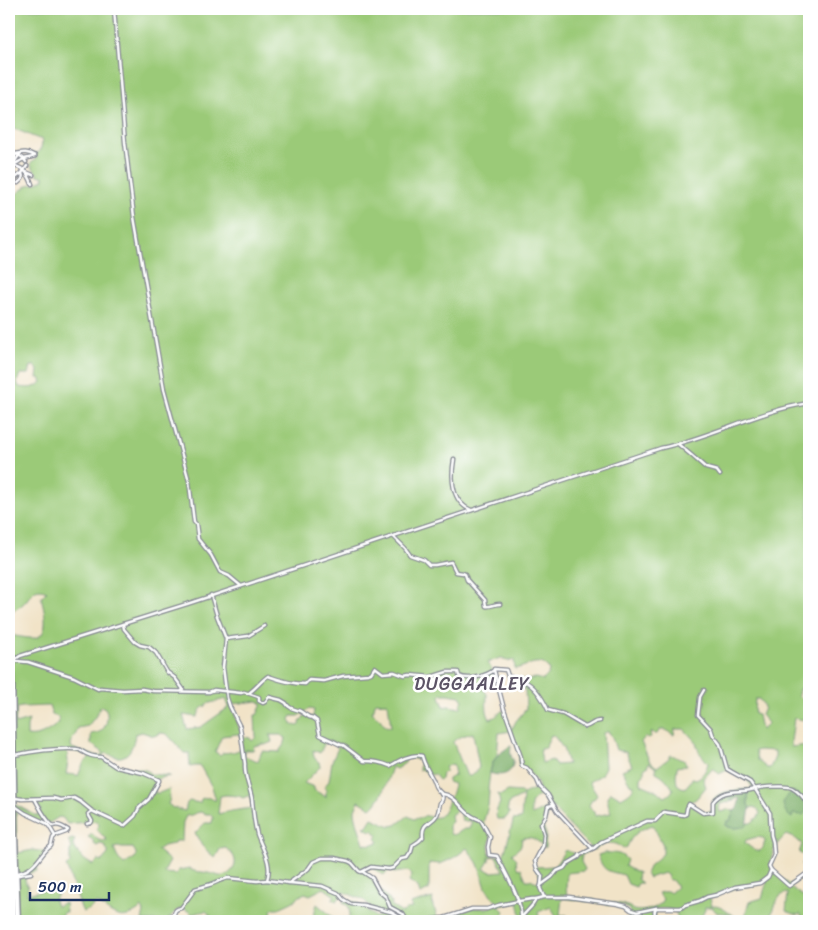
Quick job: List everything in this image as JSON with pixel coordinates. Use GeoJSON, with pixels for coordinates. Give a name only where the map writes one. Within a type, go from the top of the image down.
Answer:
{"type":"FeatureCollection","features":[{"type":"Feature","properties":{"kind":"highway"},"geometry":{"type":"LineString","coordinates":[[9,621],[12,756],[10,833],[15,873]]}},
{"type":"Feature","properties":{"kind":"highway"},"geometry":{"type":"LineString","coordinates":[[9,692],[10,776],[13,806],[16,921]]}},
{"type":"Feature","properties":{"kind":"street"},"geometry":{"type":"LineString","coordinates":[[114,9],[125,142],[134,218],[164,389],[189,481],[198,539],[211,555],[220,572],[229,576],[241,586]]}},
{"type":"Feature","properties":{"kind":"street"},"geometry":{"type":"LineString","coordinates":[[25,160],[28,152]]}},
{"type":"Feature","properties":{"kind":"street"},"geometry":{"type":"LineString","coordinates":[[11,164],[36,156],[28,152],[10,157],[10,172],[14,174],[14,179]]}},
{"type":"Feature","properties":{"kind":"street"},"geometry":{"type":"LineString","coordinates":[[19,154],[25,160]]}},
{"type":"Feature","properties":{"kind":"street"},"geometry":{"type":"LineString","coordinates":[[15,161],[19,154]]}},
{"type":"Feature","properties":{"kind":"street"},"geometry":{"type":"LineString","coordinates":[[11,164],[25,171],[30,176],[32,184]]}},
{"type":"Feature","properties":{"kind":"street"},"geometry":{"type":"LineString","coordinates":[[9,183],[25,171]]}},
{"type":"Feature","properties":{"kind":"street"},"geometry":{"type":"LineString","coordinates":[[22,180],[25,171]]}},
{"type":"Feature","properties":{"kind":"street"},"geometry":{"type":"LineString","coordinates":[[18,183],[30,176]]}},
{"type":"Feature","properties":{"kind":"street"},"geometry":{"type":"LineString","coordinates":[[9,178],[14,179]]}},
{"type":"Feature","properties":{"kind":"street"},"geometry":{"type":"LineString","coordinates":[[11,662],[20,656],[241,586],[661,448],[693,440],[776,410],[809,403]]}},
{"type":"Feature","properties":{"kind":"street"},"geometry":{"type":"LineString","coordinates":[[678,444],[706,468],[717,471],[720,475]]}},
{"type":"Feature","properties":{"kind":"street"},"geometry":{"type":"LineString","coordinates":[[454,459],[452,472],[453,488],[461,503],[466,508],[472,510]]}},
{"type":"Feature","properties":{"kind":"street"},"geometry":{"type":"LineString","coordinates":[[393,536],[410,555],[424,560],[428,564],[435,565],[452,562],[456,572],[463,573],[485,600],[486,606],[492,607],[500,604]]}},
{"type":"Feature","properties":{"kind":"street"},"geometry":{"type":"LineString","coordinates":[[211,595],[226,639],[223,667],[229,704],[240,727],[245,778],[251,797],[257,833],[269,864],[267,880]]}},
{"type":"Feature","properties":{"kind":"street"},"geometry":{"type":"LineString","coordinates":[[123,624],[124,629],[135,642],[149,647],[156,653],[167,672],[183,689],[182,691]]}},
{"type":"Feature","properties":{"kind":"street"},"geometry":{"type":"LineString","coordinates":[[226,639],[248,636],[264,626]]}},
{"type":"Feature","properties":{"kind":"street"},"geometry":{"type":"LineString","coordinates":[[11,662],[19,660],[39,665],[74,677],[98,689],[244,692],[259,697],[259,701],[262,703],[269,697],[281,700],[291,708],[313,718],[316,721],[320,735],[343,745],[364,762],[369,761],[390,766],[407,757],[422,756],[423,763],[441,794],[442,800],[436,816],[425,826],[422,831],[423,837],[413,845],[407,858],[402,859],[393,868],[371,867],[363,871]]}},
{"type":"Feature","properties":{"kind":"street"},"geometry":{"type":"LineString","coordinates":[[249,693],[260,681],[269,676],[274,680],[305,684],[309,680],[324,681],[343,676],[368,674],[375,667],[383,674],[394,672],[405,676],[431,677],[447,672],[458,672],[459,676],[463,678],[479,677],[489,674],[494,669],[506,670],[508,676],[524,680],[539,694],[550,711],[563,714],[584,727],[589,726],[595,721],[600,721]]}},
{"type":"Feature","properties":{"kind":"street"},"geometry":{"type":"LineString","coordinates":[[494,670],[504,710],[521,756],[522,766],[527,768],[537,780],[557,811],[592,848]]}},
{"type":"Feature","properties":{"kind":"street"},"geometry":{"type":"LineString","coordinates":[[704,690],[700,697],[698,717],[710,729],[720,744],[727,769],[750,782],[770,813],[774,855],[769,866],[771,870],[789,886],[809,873]]}},
{"type":"Feature","properties":{"kind":"street"},"geometry":{"type":"LineString","coordinates":[[11,797],[53,798],[61,800],[74,798],[92,811],[124,826],[135,816],[159,781],[143,773],[116,768],[102,756],[95,757],[80,750],[44,750],[12,756]]}},
{"type":"Feature","properties":{"kind":"street"},"geometry":{"type":"LineString","coordinates":[[541,885],[552,878],[557,871],[601,842],[647,821],[655,821],[664,812],[684,815],[689,804],[703,813],[713,812],[713,802],[719,795],[727,792],[769,787],[792,788],[802,796],[809,806]]}},
{"type":"Feature","properties":{"kind":"street"},"geometry":{"type":"LineString","coordinates":[[441,794],[447,794],[470,815],[480,820],[490,836],[489,855],[497,856],[519,900],[522,917]]}},
{"type":"Feature","properties":{"kind":"street"},"geometry":{"type":"LineString","coordinates":[[15,873],[28,870],[44,851],[51,846],[55,836],[68,830],[62,826],[53,826],[47,821],[34,799]]}},
{"type":"Feature","properties":{"kind":"street"},"geometry":{"type":"LineString","coordinates":[[544,897],[540,888],[542,876],[537,869],[535,861],[544,846],[544,834],[541,824],[546,816],[548,806],[553,805]]}},
{"type":"Feature","properties":{"kind":"street"},"geometry":{"type":"LineString","coordinates":[[13,806],[46,823],[55,836]]}},
{"type":"Feature","properties":{"kind":"street"},"geometry":{"type":"LineString","coordinates":[[87,824],[92,821],[88,814],[92,811]]}},
{"type":"Feature","properties":{"kind":"street"},"geometry":{"type":"LineString","coordinates":[[289,883],[308,869],[313,862],[322,858],[334,858],[352,862],[359,871],[363,871],[372,878],[379,891],[386,897],[390,907],[402,914],[406,921]]}},
{"type":"Feature","properties":{"kind":"street"},"geometry":{"type":"LineString","coordinates":[[414,921],[444,918],[472,909],[487,909],[519,900],[544,897],[569,897],[618,904],[638,912],[656,908],[681,908],[735,887],[760,883],[768,877],[771,870]]}},
{"type":"Feature","properties":{"kind":"street"},"geometry":{"type":"LineString","coordinates":[[15,873],[19,875],[32,873]]}},
{"type":"Feature","properties":{"kind":"street"},"geometry":{"type":"LineString","coordinates":[[166,921],[174,914],[174,911],[181,908],[195,889],[228,878],[257,881],[267,880],[305,885],[318,884],[338,893],[351,904],[391,912],[406,921]]}},
{"type":"Feature","properties":{"kind":"street"},"geometry":{"type":"LineString","coordinates":[[521,921],[525,912],[531,909],[536,899]]}},
{"type":"Feature","properties":{"kind":"street"},"geometry":{"type":"LineString","coordinates":[[656,908],[656,921]]}},
{"type":"Feature","properties":{"kind":"green space"},"geometry":{"type":"Polygon","coordinates":[[[9,9],[809,9],[809,688],[799,689],[798,696],[809,701],[809,721],[794,718],[791,747],[809,746],[809,874],[806,874],[801,865],[806,859],[806,856],[799,853],[802,844],[786,835],[774,850],[771,859],[771,869],[789,885],[803,875],[790,888],[809,901],[809,921],[802,921],[801,914],[797,915],[786,911],[788,893],[779,897],[766,921],[735,921],[727,914],[717,913],[712,907],[705,907],[699,921],[678,921],[677,914],[674,911],[661,908],[655,911],[656,921],[627,921],[630,914],[629,909],[623,906],[562,898],[560,915],[567,915],[567,921],[556,921],[556,916],[551,907],[538,912],[539,916],[532,921],[519,921],[521,915],[518,902],[499,906],[504,911],[500,921],[345,921],[350,916],[349,907],[342,901],[356,902],[377,918],[379,915],[364,900],[344,892],[337,901],[332,899],[335,896],[324,888],[310,895],[305,893],[292,902],[279,908],[273,908],[271,911],[275,921],[215,921],[206,911],[192,914],[184,909],[180,909],[167,921],[142,921],[144,912],[142,908],[131,915],[121,917],[96,903],[90,909],[83,912],[81,908],[66,866],[70,864],[70,851],[72,848],[68,841],[75,840],[73,843],[76,850],[89,863],[93,865],[98,860],[101,862],[108,854],[108,851],[104,845],[100,844],[97,846],[88,837],[92,834],[98,840],[107,840],[96,829],[99,825],[97,821],[67,824],[63,818],[59,817],[46,825],[28,817],[16,808],[17,853],[33,850],[45,852],[44,859],[36,866],[37,871],[29,873],[25,878],[28,886],[27,894],[58,887],[59,893],[55,896],[54,901],[56,906],[65,903],[66,912],[56,921],[9,921],[9,901],[12,901],[13,886],[11,877],[9,877],[9,628],[10,635],[33,638],[40,636],[45,627],[44,608],[41,597],[47,591],[42,589],[36,590],[19,607],[14,610],[9,608],[9,206],[13,202],[14,196],[28,185],[37,183],[44,179],[44,177],[38,175],[31,165],[31,162],[36,159],[36,155],[29,152],[38,153],[43,140],[9,128],[9,9]],[[31,366],[29,374],[20,374],[17,382],[19,387],[34,387],[42,382],[40,378],[37,378],[38,370],[35,366],[31,366]],[[500,658],[487,663],[494,672],[495,682],[483,689],[487,694],[487,710],[490,719],[503,710],[512,729],[526,709],[525,689],[519,688],[521,679],[535,678],[543,680],[548,675],[549,669],[541,663],[533,663],[515,669],[514,660],[507,661],[500,658]],[[441,694],[444,707],[460,708],[460,704],[463,701],[460,696],[441,694]],[[226,699],[206,704],[197,717],[183,715],[187,729],[201,727],[229,707],[226,699]],[[755,699],[754,714],[758,715],[761,730],[768,723],[761,715],[764,708],[763,704],[759,699],[755,699]],[[258,701],[233,704],[231,706],[242,737],[250,738],[252,741],[256,737],[255,715],[257,715],[262,704],[258,701]],[[375,703],[372,712],[384,725],[391,727],[388,703],[375,703]],[[49,706],[17,708],[15,724],[29,720],[27,736],[40,735],[59,723],[58,717],[52,715],[49,706]],[[101,706],[88,726],[78,728],[73,737],[72,748],[101,756],[103,752],[91,744],[91,734],[97,733],[104,727],[107,716],[105,708],[101,706]],[[309,709],[299,716],[292,716],[290,721],[298,726],[305,716],[313,717],[314,710],[309,709]],[[675,729],[674,735],[665,730],[660,730],[657,734],[650,733],[651,737],[645,737],[641,742],[650,762],[657,767],[671,755],[684,760],[687,765],[677,767],[676,777],[677,784],[685,788],[692,778],[696,779],[702,775],[708,763],[699,752],[696,742],[684,729],[675,729]],[[511,731],[499,733],[497,755],[490,773],[488,806],[483,823],[491,838],[489,846],[490,855],[503,856],[513,820],[521,819],[523,796],[509,803],[507,811],[510,813],[505,819],[497,819],[496,815],[500,803],[498,794],[501,795],[508,791],[521,792],[523,794],[539,787],[525,768],[518,764],[518,752],[511,731]],[[142,732],[135,734],[127,754],[121,757],[105,753],[102,757],[120,766],[146,770],[150,774],[170,776],[157,779],[154,785],[155,793],[169,789],[170,799],[168,804],[173,808],[185,811],[189,801],[200,803],[201,799],[206,798],[216,800],[212,787],[200,766],[190,767],[189,753],[184,753],[167,734],[161,733],[154,736],[142,732]],[[609,732],[603,733],[605,767],[601,775],[589,782],[597,795],[589,805],[595,816],[611,813],[608,800],[611,792],[621,798],[632,790],[634,785],[630,784],[622,770],[632,766],[626,752],[616,750],[609,732]],[[473,733],[462,736],[453,742],[467,776],[471,776],[479,767],[473,733]],[[240,734],[222,736],[215,752],[220,755],[222,753],[235,752],[242,748],[240,734]],[[270,735],[272,742],[265,745],[262,743],[261,745],[254,746],[253,750],[244,750],[244,756],[258,761],[262,751],[280,752],[286,738],[281,735],[270,735]],[[551,735],[546,748],[540,749],[542,763],[552,760],[555,765],[568,764],[563,748],[554,736],[551,735]],[[326,740],[320,753],[313,750],[316,760],[319,762],[320,767],[304,783],[314,787],[314,790],[326,797],[324,787],[329,781],[332,761],[338,748],[334,743],[326,740]],[[67,751],[66,774],[78,776],[83,764],[90,757],[79,752],[67,751]],[[755,751],[757,760],[767,768],[770,768],[775,757],[775,751],[755,751]],[[406,758],[405,763],[396,769],[392,767],[375,805],[371,808],[359,801],[355,809],[360,833],[365,845],[379,842],[376,838],[378,836],[373,830],[370,831],[364,827],[367,826],[372,818],[390,826],[396,825],[408,816],[414,819],[425,815],[438,817],[441,815],[454,784],[448,782],[448,779],[455,775],[453,764],[446,766],[445,772],[442,773],[439,780],[434,774],[430,775],[422,769],[419,770],[420,760],[406,758]],[[649,763],[644,769],[641,784],[665,797],[673,789],[666,779],[656,772],[656,768],[649,763]],[[713,768],[704,777],[706,787],[696,799],[690,802],[690,804],[703,813],[713,811],[712,804],[714,798],[719,794],[753,788],[748,781],[727,770],[719,774],[713,768]],[[748,791],[726,796],[733,801],[720,804],[720,812],[728,809],[734,811],[730,821],[727,822],[727,827],[744,826],[751,823],[760,813],[754,807],[750,808],[748,805],[748,791]],[[250,795],[243,798],[239,796],[220,796],[218,814],[231,811],[252,808],[250,795]],[[542,796],[535,798],[532,802],[532,815],[546,808],[548,803],[542,796]],[[15,800],[14,804],[37,816],[41,810],[33,801],[15,800]],[[553,807],[548,808],[546,819],[542,824],[546,834],[545,848],[532,838],[522,838],[521,846],[512,854],[517,859],[516,866],[519,869],[521,868],[526,880],[531,879],[540,882],[541,878],[535,867],[555,866],[565,850],[573,853],[575,858],[590,847],[553,807]],[[457,810],[451,815],[452,822],[449,824],[449,829],[451,835],[464,829],[469,829],[472,821],[462,821],[460,811],[457,810]],[[200,812],[186,816],[183,822],[182,841],[175,841],[174,844],[163,846],[157,850],[170,861],[164,873],[176,874],[179,870],[189,868],[220,876],[229,873],[235,863],[233,855],[226,848],[220,849],[215,858],[202,846],[195,833],[205,823],[212,823],[213,818],[210,814],[200,812]],[[653,825],[640,830],[634,835],[627,847],[623,849],[616,844],[609,844],[594,850],[592,849],[582,855],[581,862],[585,869],[584,871],[567,873],[567,896],[621,904],[637,911],[658,906],[663,899],[658,893],[668,891],[670,893],[677,887],[664,873],[649,878],[646,874],[650,865],[663,854],[663,845],[653,825]],[[757,837],[746,840],[745,843],[754,850],[760,851],[765,841],[763,838],[757,837]],[[114,848],[118,858],[124,865],[136,857],[136,853],[133,848],[114,848]],[[467,848],[454,858],[440,864],[429,863],[429,890],[420,894],[418,887],[409,881],[412,875],[408,871],[394,873],[392,869],[383,875],[371,867],[364,872],[372,877],[392,903],[391,906],[402,913],[412,908],[410,904],[433,898],[433,906],[439,918],[472,908],[487,908],[499,904],[486,888],[477,862],[467,848]],[[496,856],[489,857],[489,861],[484,869],[492,872],[503,871],[496,856]],[[764,880],[710,898],[712,906],[717,906],[744,920],[749,902],[762,898],[767,882],[764,880]]]}},
{"type":"Feature","properties":{"kind":"green space"},"geometry":{"type":"Polygon","coordinates":[[[510,746],[513,760],[510,770],[501,775],[490,773],[496,757],[510,746]]]}},
{"type":"Feature","properties":{"kind":"green space"},"geometry":{"type":"Polygon","coordinates":[[[748,791],[748,805],[750,808],[747,825],[736,828],[728,827],[726,825],[727,821],[730,821],[740,799],[737,798],[733,801],[726,796],[726,793],[748,791]]]}},
{"type":"Feature","properties":{"kind":"green space"},"geometry":{"type":"Polygon","coordinates":[[[793,791],[803,799],[807,811],[803,815],[793,814],[792,818],[786,812],[783,803],[786,797],[793,791]]]}},
{"type":"Feature","properties":{"kind":"green space"},"geometry":{"type":"Polygon","coordinates":[[[604,853],[625,857],[627,860],[625,866],[638,872],[637,879],[642,883],[638,883],[636,887],[628,884],[624,875],[604,868],[598,855],[604,853]]]}},
{"type":"Feature","properties":{"kind":"green space"},"geometry":{"type":"Polygon","coordinates":[[[317,904],[328,913],[336,920],[312,921],[317,904]]]}},
{"type":"Feature","properties":{"kind":"district","name":"DUGGAALLEY"},"geometry":{"type":"Point","coordinates":[472,684]}}]}
